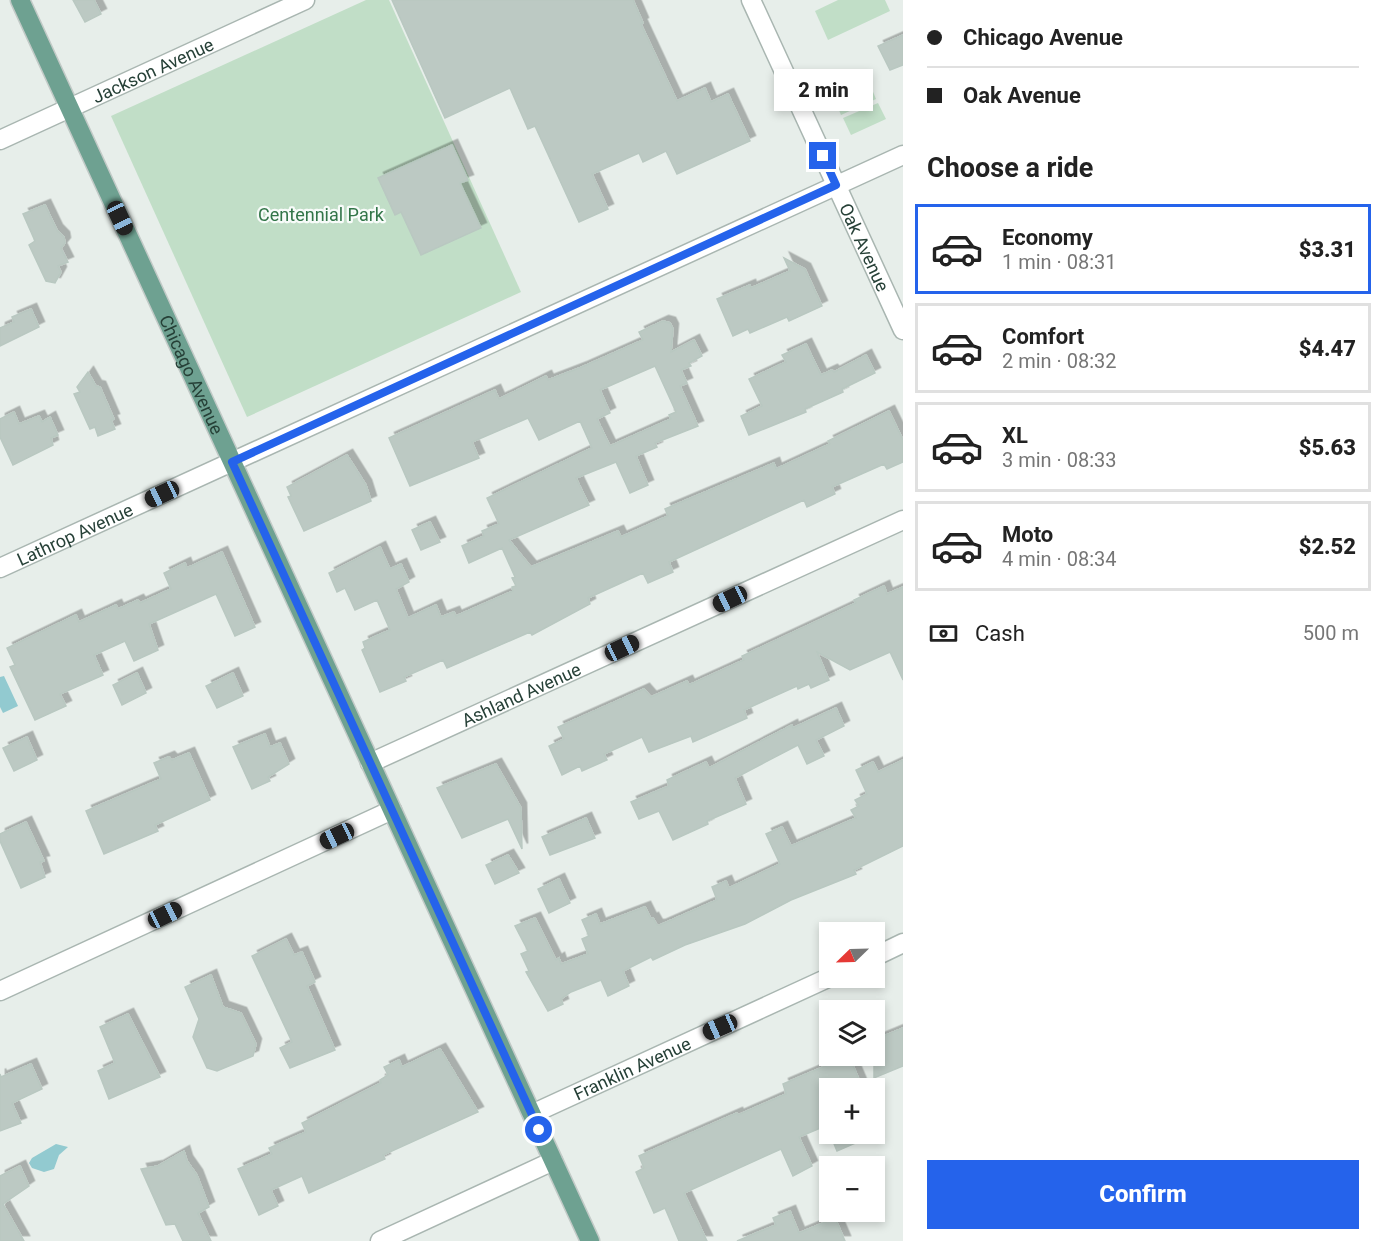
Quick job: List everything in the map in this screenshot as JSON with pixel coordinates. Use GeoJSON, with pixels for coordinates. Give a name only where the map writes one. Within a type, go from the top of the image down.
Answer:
{"type":"FeatureCollection","features":[{"type":"Feature","properties":{"kind":"main road","name":"Chicago Avenue"},"geometry":{"type":"LineString","coordinates":[[20,0],[590,1241]]}},
{"type":"Feature","properties":{"kind":"street","name":"Jackson Avenue"},"geometry":{"type":"LineString","coordinates":[[0,140],[305,0]]}},
{"type":"Feature","properties":{"kind":"street","name":"Oak Avenue"},"geometry":{"type":"LineString","coordinates":[[751,0],[903,330]]}},
{"type":"Feature","properties":{"kind":"street","name":"Lathrop Avenue"},"geometry":{"type":"LineString","coordinates":[[0,568],[903,155]]}},
{"type":"Feature","properties":{"kind":"street","name":"Ashland Avenue"},"geometry":{"type":"LineString","coordinates":[[370,763],[903,520]]}},
{"type":"Feature","properties":{"kind":"street"},"geometry":{"type":"LineString","coordinates":[[0,991],[392,810]]}},
{"type":"Feature","properties":{"kind":"street"},"geometry":{"type":"LineString","coordinates":[[885,952],[903,944]]}},
{"type":"Feature","properties":{"kind":"street","name":"Franklin Avenue"},"geometry":{"type":"LineString","coordinates":[[532,1114],[819,982]]}},
{"type":"Feature","properties":{"kind":"street"},"geometry":{"type":"LineString","coordinates":[[380,1241],[553,1161]]}},
{"type":"Feature","properties":{"kind":"green space","name":"Centennial Park"},"geometry":{"type":"Polygon","coordinates":[[[366,0],[389,0],[521,292],[247,417],[111,116],[366,0]]]}},
{"type":"Feature","properties":{"kind":"green space"},"geometry":{"type":"Polygon","coordinates":[[[838,0],[885,0],[890,11],[828,40],[815,11],[838,0]]]}},
{"type":"Feature","properties":{"kind":"green space"},"geometry":{"type":"Polygon","coordinates":[[[869,82],[876,99],[841,115],[834,98],[869,82]]]}},
{"type":"Feature","properties":{"kind":"green space"},"geometry":{"type":"Polygon","coordinates":[[[878,103],[886,119],[851,135],[843,118],[878,103]]]}},
{"type":"Feature","properties":{"kind":"water"},"geometry":{"type":"Polygon","coordinates":[[[4,676],[18,706],[3,713],[0,707],[0,677],[4,676]]]}},
{"type":"Feature","properties":{"kind":"water"},"geometry":{"type":"Polygon","coordinates":[[[56,1144],[68,1147],[59,1155],[54,1169],[44,1172],[32,1168],[29,1163],[32,1158],[56,1144]]]}},
{"type":"Feature","properties":{"kind":"building"},"geometry":{"type":"Polygon","coordinates":[[[73,0],[94,0],[101,14],[85,22],[73,0]]]}},
{"type":"Feature","properties":{"kind":"building"},"geometry":{"type":"Polygon","coordinates":[[[392,0],[633,0],[643,23],[641,24],[677,101],[705,88],[711,102],[728,94],[750,141],[677,174],[666,151],[643,162],[639,153],[592,174],[608,209],[579,222],[535,126],[528,129],[510,88],[445,118],[392,0]]]}},
{"type":"Feature","properties":{"kind":"building"},"geometry":{"type":"Polygon","coordinates":[[[903,35],[903,65],[890,70],[878,46],[903,35]]]}},
{"type":"Feature","properties":{"kind":"building"},"geometry":{"type":"Polygon","coordinates":[[[452,145],[468,180],[460,183],[481,228],[421,255],[401,212],[395,215],[378,178],[452,145]]]}},
{"type":"Feature","properties":{"kind":"building"},"geometry":{"type":"Polygon","coordinates":[[[45,205],[57,230],[64,237],[65,243],[61,248],[68,262],[58,266],[61,272],[55,283],[46,281],[29,245],[35,241],[23,214],[45,205]]]}},
{"type":"Feature","properties":{"kind":"building"},"geometry":{"type":"Polygon","coordinates":[[[784,258],[805,269],[822,306],[789,321],[787,317],[750,333],[748,329],[733,336],[717,299],[750,285],[751,288],[790,271],[784,258]]]}},
{"type":"Feature","properties":{"kind":"building"},"geometry":{"type":"Polygon","coordinates":[[[31,309],[39,327],[0,346],[0,328],[14,322],[12,317],[31,309]]]}},
{"type":"Feature","properties":{"kind":"building"},"geometry":{"type":"Polygon","coordinates":[[[663,321],[670,323],[673,329],[671,352],[694,340],[702,356],[689,363],[691,366],[681,370],[687,383],[680,386],[698,426],[655,443],[657,447],[636,456],[648,485],[630,493],[616,462],[576,478],[589,505],[509,540],[531,567],[618,531],[621,537],[668,516],[665,509],[774,463],[776,469],[830,444],[828,441],[889,411],[903,440],[903,462],[887,469],[884,464],[832,487],[835,494],[807,507],[804,500],[669,562],[673,572],[648,583],[643,573],[588,598],[590,604],[532,635],[530,632],[447,668],[443,660],[404,677],[406,681],[380,692],[362,650],[365,648],[363,642],[390,630],[377,600],[355,610],[345,588],[337,592],[329,573],[380,547],[390,569],[401,564],[409,582],[396,589],[408,618],[436,605],[441,617],[454,612],[456,616],[513,591],[512,587],[516,586],[512,578],[515,577],[502,548],[469,563],[462,546],[484,536],[482,531],[499,524],[487,498],[592,448],[580,421],[539,440],[528,418],[472,442],[479,458],[410,486],[389,438],[495,390],[499,399],[546,376],[548,380],[582,367],[643,340],[639,332],[663,321]],[[655,366],[600,390],[610,413],[597,419],[610,446],[671,419],[669,415],[676,412],[655,366]]]}},
{"type":"Feature","properties":{"kind":"building"},"geometry":{"type":"Polygon","coordinates":[[[806,344],[821,375],[832,370],[834,372],[866,355],[875,373],[842,389],[843,392],[805,409],[806,412],[749,435],[741,416],[762,406],[749,379],[786,362],[782,355],[806,344]]]}},
{"type":"Feature","properties":{"kind":"building"},"geometry":{"type":"Polygon","coordinates":[[[88,372],[96,386],[100,387],[114,419],[111,420],[115,429],[98,436],[95,427],[90,429],[74,394],[80,392],[77,387],[88,372]]]}},
{"type":"Feature","properties":{"kind":"building"},"geometry":{"type":"Polygon","coordinates":[[[14,412],[19,424],[39,416],[42,422],[50,417],[58,435],[51,438],[53,445],[13,465],[0,437],[0,419],[14,412]]]}},
{"type":"Feature","properties":{"kind":"building"},"geometry":{"type":"Polygon","coordinates":[[[347,455],[366,485],[371,501],[304,531],[288,497],[291,496],[287,487],[347,455]]]}},
{"type":"Feature","properties":{"kind":"building"},"geometry":{"type":"Polygon","coordinates":[[[430,522],[440,542],[421,550],[412,530],[430,522]]]}},
{"type":"Feature","properties":{"kind":"building"},"geometry":{"type":"Polygon","coordinates":[[[222,552],[255,627],[235,636],[216,594],[149,624],[158,650],[134,661],[125,641],[94,655],[103,675],[60,694],[66,706],[35,720],[10,667],[15,665],[7,648],[76,615],[79,622],[116,605],[118,609],[138,600],[140,603],[171,589],[164,573],[185,563],[187,568],[222,552]]]}},
{"type":"Feature","properties":{"kind":"building"},"geometry":{"type":"Polygon","coordinates":[[[884,586],[887,594],[903,587],[903,680],[890,652],[850,670],[817,652],[829,680],[811,688],[809,684],[798,689],[797,686],[744,710],[747,718],[693,742],[691,736],[649,752],[642,737],[604,754],[607,760],[582,771],[580,766],[562,775],[549,746],[564,739],[558,727],[644,689],[651,697],[687,681],[689,685],[744,660],[742,656],[856,603],[854,600],[884,586]]]}},
{"type":"Feature","properties":{"kind":"building"},"geometry":{"type":"Polygon","coordinates":[[[137,673],[146,693],[122,705],[113,685],[137,673]]]}},
{"type":"Feature","properties":{"kind":"building"},"geometry":{"type":"Polygon","coordinates":[[[233,673],[243,696],[217,708],[206,686],[233,673]]]}},
{"type":"Feature","properties":{"kind":"building"},"geometry":{"type":"Polygon","coordinates":[[[836,708],[844,726],[816,740],[824,756],[807,764],[798,745],[735,778],[746,804],[707,821],[708,824],[673,840],[659,811],[639,819],[631,802],[669,786],[667,780],[706,762],[709,768],[792,725],[793,728],[836,708]]]}},
{"type":"Feature","properties":{"kind":"building"},"geometry":{"type":"Polygon","coordinates":[[[265,734],[270,747],[280,743],[289,764],[268,777],[270,781],[252,789],[233,747],[265,734]]]}},
{"type":"Feature","properties":{"kind":"building"},"geometry":{"type":"Polygon","coordinates":[[[27,737],[37,760],[14,771],[3,748],[27,737]]]}},
{"type":"Feature","properties":{"kind":"building"},"geometry":{"type":"Polygon","coordinates":[[[189,753],[210,800],[155,825],[158,831],[104,854],[86,811],[161,779],[154,763],[169,757],[172,760],[189,753]]]}},
{"type":"Feature","properties":{"kind":"building"},"geometry":{"type":"Polygon","coordinates":[[[903,760],[903,846],[854,870],[856,874],[791,900],[745,924],[685,945],[653,960],[651,957],[623,971],[629,986],[608,996],[601,980],[571,992],[561,999],[563,1004],[548,1011],[526,972],[529,971],[521,954],[528,951],[515,926],[535,918],[556,960],[559,958],[561,964],[588,954],[582,939],[589,936],[582,920],[596,914],[600,924],[645,907],[651,919],[653,918],[657,925],[660,925],[717,900],[712,887],[726,881],[729,888],[780,864],[766,834],[782,827],[791,846],[856,818],[851,810],[859,806],[855,800],[867,794],[856,770],[873,762],[878,772],[903,760]]]}},
{"type":"Feature","properties":{"kind":"building"},"geometry":{"type":"Polygon","coordinates":[[[496,764],[521,808],[522,849],[508,819],[462,838],[437,788],[496,764]]]}},
{"type":"Feature","properties":{"kind":"building"},"geometry":{"type":"Polygon","coordinates":[[[586,818],[595,838],[550,855],[542,837],[586,818]]]}},
{"type":"Feature","properties":{"kind":"building"},"geometry":{"type":"Polygon","coordinates":[[[26,822],[44,861],[40,862],[45,877],[21,888],[0,841],[0,834],[26,822]]]}},
{"type":"Feature","properties":{"kind":"building"},"geometry":{"type":"Polygon","coordinates":[[[508,855],[519,873],[495,884],[486,865],[508,855]]]}},
{"type":"Feature","properties":{"kind":"building"},"geometry":{"type":"Polygon","coordinates":[[[559,879],[570,903],[549,913],[538,889],[559,879]]]}},
{"type":"Feature","properties":{"kind":"building"},"geometry":{"type":"Polygon","coordinates":[[[286,939],[294,955],[302,952],[315,982],[307,986],[335,1050],[290,1068],[280,1048],[292,1042],[252,956],[286,939]]]}},
{"type":"Feature","properties":{"kind":"building"},"geometry":{"type":"Polygon","coordinates":[[[211,975],[223,1007],[241,1013],[256,1044],[253,1056],[217,1071],[207,1068],[193,1037],[199,1019],[185,987],[211,975]]]}},
{"type":"Feature","properties":{"kind":"building"},"geometry":{"type":"Polygon","coordinates":[[[128,1014],[160,1077],[109,1099],[98,1071],[115,1063],[100,1027],[128,1014]]]}},
{"type":"Feature","properties":{"kind":"building"},"geometry":{"type":"Polygon","coordinates":[[[903,1028],[903,1066],[874,1078],[874,1066],[885,1066],[885,1035],[903,1028]]]}},
{"type":"Feature","properties":{"kind":"building"},"geometry":{"type":"Polygon","coordinates":[[[440,1049],[478,1112],[383,1155],[385,1159],[309,1193],[302,1176],[271,1190],[278,1206],[259,1215],[238,1169],[272,1154],[269,1148],[306,1132],[302,1123],[381,1083],[380,1080],[388,1075],[384,1067],[399,1060],[402,1067],[440,1049]]]}},
{"type":"Feature","properties":{"kind":"building"},"geometry":{"type":"Polygon","coordinates":[[[31,1064],[42,1089],[12,1103],[21,1123],[0,1131],[0,1074],[1,1077],[31,1064]]]}},
{"type":"Feature","properties":{"kind":"building"},"geometry":{"type":"Polygon","coordinates":[[[825,1066],[853,1066],[858,1078],[819,1078],[819,1129],[799,1137],[812,1166],[793,1176],[781,1149],[684,1193],[707,1241],[679,1241],[665,1208],[654,1213],[636,1172],[644,1168],[639,1156],[786,1094],[783,1084],[825,1066]]]}},
{"type":"Feature","properties":{"kind":"building"},"geometry":{"type":"Polygon","coordinates":[[[834,1144],[853,1144],[837,1151],[834,1144]]]}},
{"type":"Feature","properties":{"kind":"building"},"geometry":{"type":"Polygon","coordinates":[[[184,1151],[187,1161],[197,1175],[209,1207],[198,1213],[211,1241],[183,1241],[175,1224],[166,1225],[141,1169],[158,1166],[184,1151]]]}},
{"type":"Feature","properties":{"kind":"building"},"geometry":{"type":"Polygon","coordinates":[[[20,1166],[29,1186],[3,1204],[24,1241],[0,1241],[0,1176],[20,1166]]]}},
{"type":"Feature","properties":{"kind":"building"},"geometry":{"type":"Polygon","coordinates":[[[790,1211],[799,1233],[825,1222],[837,1222],[845,1241],[737,1241],[776,1225],[773,1218],[790,1211]]]}},
{"type":"Feature","properties":{"kind":"route"},"geometry":{"type":"LineString","coordinates":[[539,1130],[232,462],[836,185],[823,156]]}}]}
